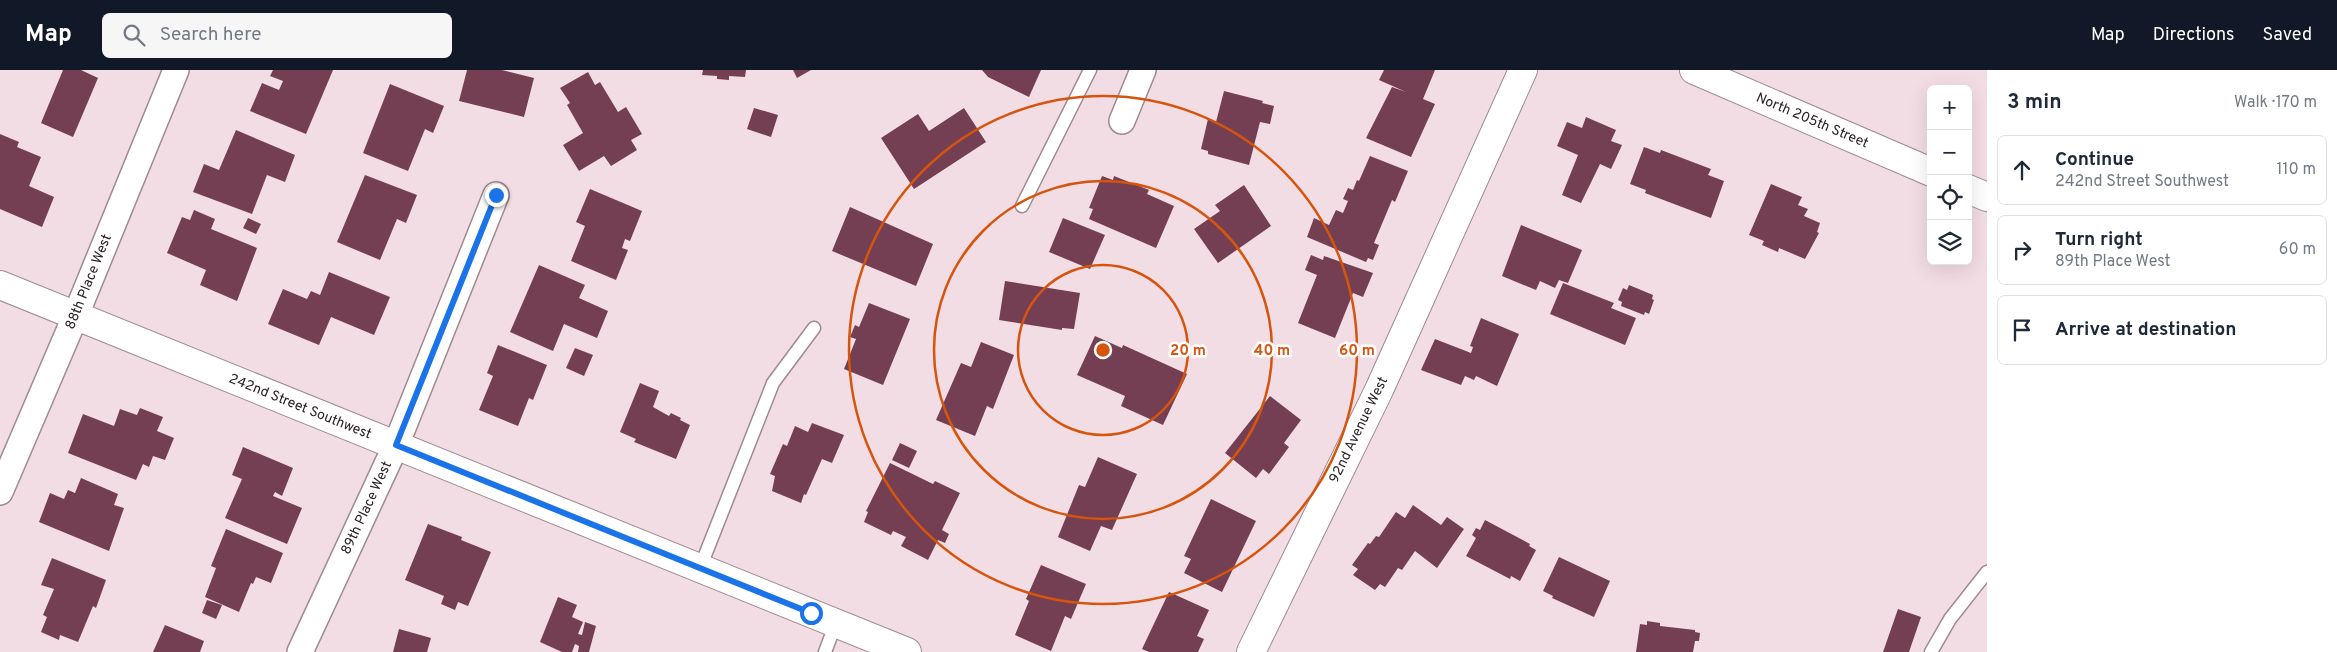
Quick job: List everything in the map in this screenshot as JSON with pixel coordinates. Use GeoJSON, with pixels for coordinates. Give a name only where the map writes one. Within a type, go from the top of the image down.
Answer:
{"type":"FeatureCollection","features":[{"type":"Feature","properties":{"kind":"street","name":"88th Place West"},"geometry":{"type":"LineString","coordinates":[[0,492],[75,317],[176,70]]}},
{"type":"Feature","properties":{"kind":"street"},"geometry":{"type":"LineString","coordinates":[[1122,121],[1143,70]]}},
{"type":"Feature","properties":{"kind":"street","name":"92nd Avenue West"},"geometry":{"type":"LineString","coordinates":[[1251,652],[1379,390],[1523,70]]}},
{"type":"Feature","properties":{"kind":"street","name":"North 205th Street"},"geometry":{"type":"LineString","coordinates":[[1694,70],[1927,170]]}},
{"type":"Feature","properties":{"kind":"street"},"geometry":{"type":"LineString","coordinates":[[1972,191],[1987,197]]}},
{"type":"Feature","properties":{"kind":"street","name":"89th Place West"},"geometry":{"type":"LineString","coordinates":[[300,652],[396,445],[496,195]]}},
{"type":"Feature","properties":{"kind":"street","name":"242nd Street Southwest"},"geometry":{"type":"LineString","coordinates":[[0,286],[907,652]]}},
{"type":"Feature","properties":{"kind":"lane"},"geometry":{"type":"LineString","coordinates":[[1022,206],[1090,70]]}},
{"type":"Feature","properties":{"kind":"lane"},"geometry":{"type":"LineString","coordinates":[[700,568],[773,383],[814,328]]}},
{"type":"Feature","properties":{"kind":"lane"},"geometry":{"type":"LineString","coordinates":[[1931,652],[1950,619],[1987,572]]}},
{"type":"Feature","properties":{"kind":"lane"},"geometry":{"type":"LineString","coordinates":[[825,652],[836,623]]}},
{"type":"Feature","properties":{"kind":"building"},"geometry":{"type":"Polygon","coordinates":[[[63,70],[81,70],[98,78],[73,137],[41,123],[63,70]]]}},
{"type":"Feature","properties":{"kind":"building"},"geometry":{"type":"Polygon","coordinates":[[[273,70],[333,70],[306,134],[250,111],[262,83],[279,90],[283,81],[270,76],[273,70]]]}},
{"type":"Feature","properties":{"kind":"building"},"geometry":{"type":"Polygon","coordinates":[[[467,70],[502,70],[534,78],[524,117],[459,101],[467,70]]]}},
{"type":"Feature","properties":{"kind":"building"},"geometry":{"type":"Polygon","coordinates":[[[703,70],[746,70],[745,77],[729,76],[729,80],[717,79],[717,76],[702,75],[703,70]]]}},
{"type":"Feature","properties":{"kind":"building"},"geometry":{"type":"Polygon","coordinates":[[[793,70],[811,70],[797,78],[793,70]]]}},
{"type":"Feature","properties":{"kind":"building"},"geometry":{"type":"Polygon","coordinates":[[[982,70],[1041,70],[1029,97],[988,77],[982,70]]]}},
{"type":"Feature","properties":{"kind":"building"},"geometry":{"type":"Polygon","coordinates":[[[1384,70],[1435,70],[1423,99],[1435,104],[1411,157],[1366,138],[1392,87],[1406,92],[1379,80],[1384,70]]]}},
{"type":"Feature","properties":{"kind":"building"},"geometry":{"type":"Polygon","coordinates":[[[588,72],[595,85],[600,82],[618,112],[626,107],[642,134],[631,140],[637,150],[611,166],[604,156],[579,171],[563,145],[583,133],[567,105],[570,103],[560,88],[588,72]]]}},
{"type":"Feature","properties":{"kind":"building"},"geometry":{"type":"Polygon","coordinates":[[[390,84],[444,106],[433,133],[425,129],[408,171],[363,153],[390,84]]]}},
{"type":"Feature","properties":{"kind":"building"},"geometry":{"type":"Polygon","coordinates":[[[1224,91],[1263,101],[1262,103],[1274,106],[1270,124],[1260,122],[1249,165],[1208,154],[1208,151],[1201,149],[1208,119],[1216,122],[1224,91]]]}},
{"type":"Feature","properties":{"kind":"building"},"geometry":{"type":"Polygon","coordinates":[[[754,108],[778,115],[771,137],[747,129],[754,108]]]}},
{"type":"Feature","properties":{"kind":"building"},"geometry":{"type":"Polygon","coordinates":[[[964,108],[986,142],[914,189],[881,138],[918,114],[929,131],[964,108]]]}},
{"type":"Feature","properties":{"kind":"building"},"geometry":{"type":"Polygon","coordinates":[[[1586,117],[1616,130],[1611,141],[1622,145],[1611,169],[1600,164],[1581,203],[1562,195],[1578,155],[1557,146],[1567,122],[1582,128],[1586,117]]]}},
{"type":"Feature","properties":{"kind":"building"},"geometry":{"type":"Polygon","coordinates":[[[236,130],[295,155],[285,182],[267,175],[252,214],[193,192],[204,164],[219,170],[236,130]]]}},
{"type":"Feature","properties":{"kind":"building"},"geometry":{"type":"Polygon","coordinates":[[[0,134],[19,142],[17,147],[41,157],[29,186],[54,197],[42,227],[0,209],[0,134]]]}},
{"type":"Feature","properties":{"kind":"building"},"geometry":{"type":"Polygon","coordinates":[[[1644,147],[1660,153],[1661,150],[1711,169],[1708,175],[1724,181],[1711,218],[1645,193],[1646,190],[1630,184],[1644,147]]]}},
{"type":"Feature","properties":{"kind":"building"},"geometry":{"type":"Polygon","coordinates":[[[1370,156],[1408,171],[1395,202],[1392,200],[1374,243],[1379,245],[1373,260],[1368,258],[1366,262],[1307,237],[1314,218],[1329,225],[1336,210],[1343,213],[1348,201],[1343,199],[1348,188],[1353,190],[1370,156]]]}},
{"type":"Feature","properties":{"kind":"building"},"geometry":{"type":"Polygon","coordinates":[[[365,175],[417,195],[406,223],[397,219],[380,260],[337,242],[365,175]]]}},
{"type":"Feature","properties":{"kind":"building"},"geometry":{"type":"Polygon","coordinates":[[[1102,176],[1113,180],[1114,176],[1149,190],[1147,194],[1174,206],[1156,248],[1089,219],[1093,209],[1089,208],[1102,176]]]}},
{"type":"Feature","properties":{"kind":"building"},"geometry":{"type":"Polygon","coordinates":[[[1771,184],[1802,197],[1798,205],[1808,209],[1804,216],[1820,223],[1817,232],[1819,233],[1805,259],[1779,248],[1778,252],[1762,245],[1764,241],[1749,235],[1771,184]]]}},
{"type":"Feature","properties":{"kind":"building"},"geometry":{"type":"Polygon","coordinates":[[[1244,185],[1271,226],[1218,263],[1194,229],[1220,211],[1215,205],[1244,185]]]}},
{"type":"Feature","properties":{"kind":"building"},"geometry":{"type":"Polygon","coordinates":[[[590,189],[642,211],[630,241],[625,239],[622,248],[628,250],[616,280],[571,261],[585,226],[576,222],[590,189]]]}},
{"type":"Feature","properties":{"kind":"building"},"geometry":{"type":"Polygon","coordinates":[[[850,207],[933,244],[916,286],[832,251],[850,207]]]}},
{"type":"Feature","properties":{"kind":"building"},"geometry":{"type":"Polygon","coordinates":[[[194,210],[215,219],[211,229],[257,248],[237,301],[200,285],[206,270],[167,253],[182,217],[190,220],[194,210]]]}},
{"type":"Feature","properties":{"kind":"building"},"geometry":{"type":"Polygon","coordinates":[[[248,218],[261,224],[256,234],[243,228],[248,218]]]}},
{"type":"Feature","properties":{"kind":"building"},"geometry":{"type":"Polygon","coordinates":[[[1063,218],[1105,235],[1090,269],[1049,252],[1063,218]]]}},
{"type":"Feature","properties":{"kind":"building"},"geometry":{"type":"Polygon","coordinates":[[[1521,225],[1582,250],[1568,283],[1559,280],[1555,288],[1540,281],[1536,290],[1502,276],[1521,225]]]}},
{"type":"Feature","properties":{"kind":"building"},"geometry":{"type":"Polygon","coordinates":[[[1311,255],[1323,260],[1324,256],[1373,273],[1363,297],[1353,293],[1335,338],[1298,323],[1317,275],[1305,270],[1311,255]]]}},
{"type":"Feature","properties":{"kind":"building"},"geometry":{"type":"Polygon","coordinates":[[[539,265],[585,285],[579,298],[608,311],[597,338],[564,324],[553,351],[510,332],[539,265]]]}},
{"type":"Feature","properties":{"kind":"building"},"geometry":{"type":"Polygon","coordinates":[[[329,272],[390,297],[374,335],[331,317],[319,345],[268,324],[283,289],[307,299],[311,291],[320,295],[329,272]]]}},
{"type":"Feature","properties":{"kind":"building"},"geometry":{"type":"Polygon","coordinates":[[[1005,281],[1080,293],[1074,329],[1062,328],[1062,330],[999,320],[1005,281]]]}},
{"type":"Feature","properties":{"kind":"building"},"geometry":{"type":"Polygon","coordinates":[[[1563,283],[1614,303],[1611,308],[1636,318],[1625,345],[1550,314],[1563,283]]]}},
{"type":"Feature","properties":{"kind":"building"},"geometry":{"type":"Polygon","coordinates":[[[1629,285],[1653,295],[1652,299],[1654,300],[1649,314],[1645,312],[1644,315],[1621,306],[1622,302],[1618,300],[1623,288],[1627,290],[1629,285]]]}},
{"type":"Feature","properties":{"kind":"building"},"geometry":{"type":"Polygon","coordinates":[[[869,303],[910,319],[883,385],[844,369],[856,339],[850,337],[855,325],[859,327],[869,303]]]}},
{"type":"Feature","properties":{"kind":"building"},"geometry":{"type":"Polygon","coordinates":[[[1481,318],[1519,334],[1497,386],[1476,376],[1474,380],[1465,376],[1461,385],[1421,370],[1435,339],[1471,353],[1473,347],[1470,346],[1481,318]]]}},
{"type":"Feature","properties":{"kind":"building"},"geometry":{"type":"Polygon","coordinates":[[[1095,336],[1122,348],[1123,345],[1187,374],[1163,425],[1121,406],[1125,396],[1077,375],[1095,336]]]}},
{"type":"Feature","properties":{"kind":"building"},"geometry":{"type":"Polygon","coordinates":[[[981,342],[1014,355],[993,409],[987,406],[975,436],[936,420],[961,363],[971,367],[981,342]]]}},
{"type":"Feature","properties":{"kind":"building"},"geometry":{"type":"Polygon","coordinates":[[[498,345],[547,365],[533,400],[529,398],[518,426],[479,410],[493,376],[487,373],[498,345]]]}},
{"type":"Feature","properties":{"kind":"building"},"geometry":{"type":"Polygon","coordinates":[[[575,348],[593,355],[584,376],[566,368],[575,348]]]}},
{"type":"Feature","properties":{"kind":"building"},"geometry":{"type":"Polygon","coordinates":[[[640,383],[659,391],[653,407],[669,416],[671,413],[690,425],[676,459],[634,442],[636,439],[620,432],[640,383]]]}},
{"type":"Feature","properties":{"kind":"building"},"geometry":{"type":"Polygon","coordinates":[[[1270,396],[1301,420],[1284,443],[1289,447],[1269,474],[1263,469],[1256,478],[1225,453],[1270,396]]]}},
{"type":"Feature","properties":{"kind":"building"},"geometry":{"type":"Polygon","coordinates":[[[140,408],[163,417],[157,431],[174,438],[165,460],[153,456],[149,467],[143,464],[136,480],[68,453],[83,414],[114,426],[120,409],[137,415],[140,408]]]}},
{"type":"Feature","properties":{"kind":"building"},"geometry":{"type":"Polygon","coordinates":[[[812,423],[844,435],[832,463],[822,459],[801,503],[772,491],[775,476],[770,474],[783,444],[787,446],[795,426],[808,432],[812,423]]]}},
{"type":"Feature","properties":{"kind":"building"},"geometry":{"type":"Polygon","coordinates":[[[900,443],[917,451],[909,468],[892,460],[900,443]]]}},
{"type":"Feature","properties":{"kind":"building"},"geometry":{"type":"Polygon","coordinates":[[[243,447],[293,468],[282,496],[275,492],[273,496],[302,508],[287,544],[225,518],[242,479],[232,475],[243,447]]]}},
{"type":"Feature","properties":{"kind":"building"},"geometry":{"type":"Polygon","coordinates":[[[1098,457],[1137,474],[1112,530],[1101,526],[1090,551],[1058,537],[1079,485],[1085,487],[1098,457]]]}},
{"type":"Feature","properties":{"kind":"building"},"geometry":{"type":"Polygon","coordinates":[[[890,463],[933,484],[935,481],[960,493],[942,530],[949,534],[945,543],[938,540],[928,560],[901,546],[906,537],[893,531],[891,535],[864,522],[868,512],[866,511],[890,463]]]}},
{"type":"Feature","properties":{"kind":"building"},"geometry":{"type":"Polygon","coordinates":[[[81,478],[118,494],[114,505],[124,508],[109,551],[39,522],[50,493],[64,499],[68,490],[75,493],[81,478]]]}},
{"type":"Feature","properties":{"kind":"building"},"geometry":{"type":"Polygon","coordinates":[[[1211,499],[1256,521],[1222,592],[1184,573],[1191,559],[1184,556],[1211,499]]]}},
{"type":"Feature","properties":{"kind":"building"},"geometry":{"type":"Polygon","coordinates":[[[1413,505],[1441,525],[1447,517],[1464,529],[1437,568],[1415,551],[1402,570],[1398,568],[1385,587],[1380,584],[1375,590],[1353,575],[1358,569],[1352,565],[1368,543],[1370,544],[1376,536],[1379,537],[1396,512],[1405,518],[1413,505]]]}},
{"type":"Feature","properties":{"kind":"building"},"geometry":{"type":"Polygon","coordinates":[[[1485,520],[1530,544],[1529,546],[1536,550],[1520,581],[1511,576],[1510,579],[1466,556],[1476,538],[1472,535],[1476,528],[1480,530],[1485,520]]]}},
{"type":"Feature","properties":{"kind":"building"},"geometry":{"type":"Polygon","coordinates":[[[428,524],[462,537],[461,540],[491,552],[468,606],[458,602],[455,610],[441,604],[444,596],[405,580],[428,524]]]}},
{"type":"Feature","properties":{"kind":"building"},"geometry":{"type":"Polygon","coordinates":[[[226,529],[283,553],[271,583],[256,577],[253,584],[251,583],[239,612],[205,597],[216,568],[211,566],[226,529]]]}},
{"type":"Feature","properties":{"kind":"building"},"geometry":{"type":"Polygon","coordinates":[[[1559,557],[1610,581],[1594,617],[1552,598],[1553,596],[1543,591],[1559,557]]]}},
{"type":"Feature","properties":{"kind":"building"},"geometry":{"type":"Polygon","coordinates":[[[52,558],[106,580],[96,608],[93,606],[78,642],[60,635],[59,640],[41,632],[47,617],[43,615],[54,589],[41,585],[52,558]]]}},
{"type":"Feature","properties":{"kind":"building"},"geometry":{"type":"Polygon","coordinates":[[[1041,565],[1086,584],[1071,619],[1065,616],[1051,651],[1015,635],[1029,601],[1026,599],[1041,565]]]}},
{"type":"Feature","properties":{"kind":"building"},"geometry":{"type":"Polygon","coordinates":[[[1169,592],[1209,610],[1197,636],[1204,639],[1198,652],[1149,652],[1142,649],[1169,592]]]}},
{"type":"Feature","properties":{"kind":"building"},"geometry":{"type":"Polygon","coordinates":[[[558,597],[577,605],[572,617],[583,622],[578,634],[582,635],[585,622],[596,626],[589,652],[578,652],[579,646],[575,644],[572,652],[562,652],[540,642],[558,597]]]}},
{"type":"Feature","properties":{"kind":"building"},"geometry":{"type":"Polygon","coordinates":[[[207,600],[222,605],[216,619],[202,613],[207,600]]]}},
{"type":"Feature","properties":{"kind":"building"},"geometry":{"type":"Polygon","coordinates":[[[1898,609],[1921,617],[1909,652],[1883,652],[1898,609]]]}},
{"type":"Feature","properties":{"kind":"building"},"geometry":{"type":"Polygon","coordinates":[[[1647,621],[1660,623],[1660,626],[1695,630],[1695,632],[1700,633],[1699,641],[1695,641],[1693,652],[1636,652],[1640,624],[1647,625],[1647,621]]]}},
{"type":"Feature","properties":{"kind":"building"},"geometry":{"type":"Polygon","coordinates":[[[165,625],[204,641],[200,652],[153,652],[165,625]]]}},
{"type":"Feature","properties":{"kind":"building"},"geometry":{"type":"Polygon","coordinates":[[[399,629],[431,638],[427,652],[393,652],[399,629]]]}},
{"type":"Feature","properties":{"kind":"route"},"geometry":{"type":"LineString","coordinates":[[496,195],[396,445],[811,613]]}}]}
